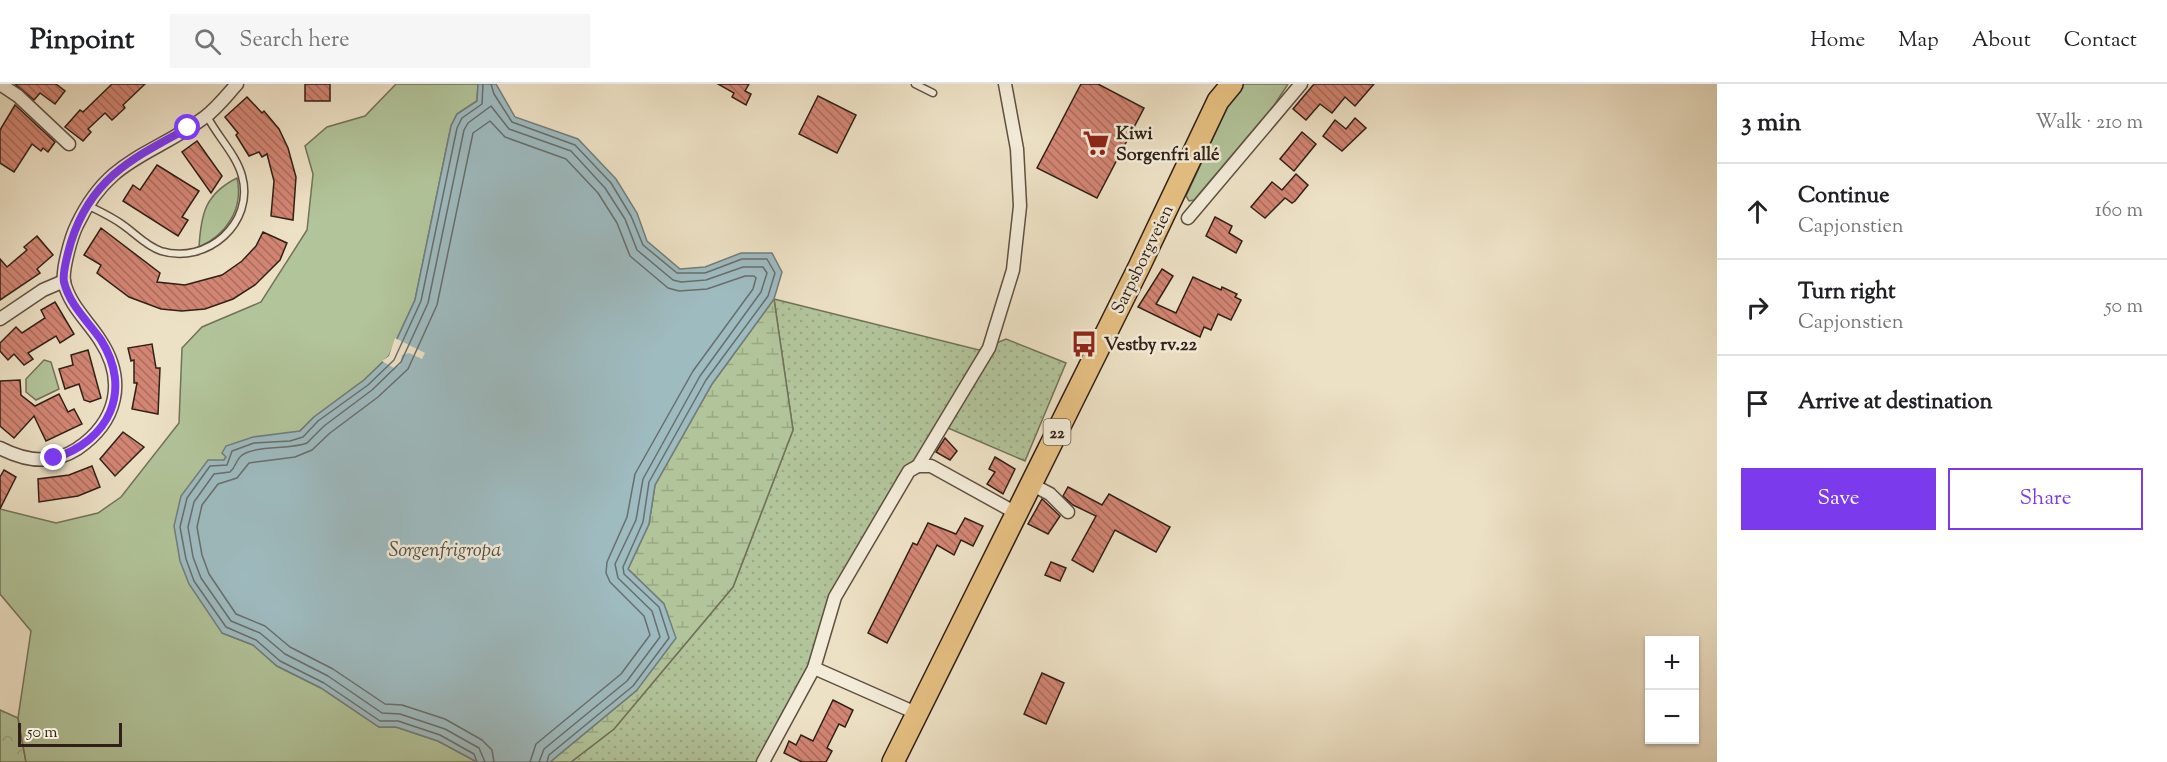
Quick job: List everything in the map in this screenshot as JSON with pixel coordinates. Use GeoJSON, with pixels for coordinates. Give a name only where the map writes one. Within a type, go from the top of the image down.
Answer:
{"type":"FeatureCollection","features":[{"type":"Feature","properties":{"kind":"highway","name":"Sarpsborgveien"},"geometry":{"type":"LineString","coordinates":[[893,762],[1139,267],[1219,93],[1232,84]]}},
{"type":"Feature","properties":{"kind":"street"},"geometry":{"type":"LineString","coordinates":[[0,84],[18,96],[69,144]]}},
{"type":"Feature","properties":{"kind":"street"},"geometry":{"type":"LineString","coordinates":[[0,448],[23,458],[39,460],[70,453],[93,438],[112,410],[115,376],[110,356],[71,300],[64,280],[69,248],[87,205],[97,189],[123,164],[207,115],[237,84]]}},
{"type":"Feature","properties":{"kind":"street"},"geometry":{"type":"LineString","coordinates":[[918,466],[989,348],[1014,270],[1020,206],[1017,149],[1005,84]]}},
{"type":"Feature","properties":{"kind":"street"},"geometry":{"type":"LineString","coordinates":[[1188,218],[1301,84]]}},
{"type":"Feature","properties":{"kind":"street"},"geometry":{"type":"LineString","coordinates":[[0,319],[43,290],[64,280]]}},
{"type":"Feature","properties":{"kind":"street"},"geometry":{"type":"LineString","coordinates":[[762,762],[814,668],[835,597],[909,471],[918,466],[931,466],[1016,513]]}},
{"type":"Feature","properties":{"kind":"street"},"geometry":{"type":"LineString","coordinates":[[1031,484],[1050,494],[1068,512]]}},
{"type":"Feature","properties":{"kind":"street"},"geometry":{"type":"LineString","coordinates":[[814,668],[916,713]]}},
{"type":"Feature","properties":{"kind":"lane"},"geometry":{"type":"LineString","coordinates":[[915,84],[933,93]]}},
{"type":"Feature","properties":{"kind":"lane"},"geometry":{"type":"LineString","coordinates":[[87,205],[120,223],[149,246],[160,251],[172,254],[193,252],[221,239],[239,216],[244,187],[237,162],[207,115]]}},
{"type":"Feature","properties":{"kind":"green space"},"geometry":{"type":"Polygon","coordinates":[[[396,84],[478,84],[477,101],[457,114],[451,126],[415,300],[389,356],[364,380],[314,417],[300,431],[226,457],[224,460],[222,633],[253,645],[277,666],[321,688],[379,727],[396,727],[438,741],[477,762],[26,762],[18,718],[31,631],[0,594],[0,509],[56,523],[98,513],[121,497],[179,423],[182,348],[202,327],[261,302],[307,230],[313,174],[305,146],[327,127],[365,116],[396,84]]]}},
{"type":"Feature","properties":{"kind":"green space"},"geometry":{"type":"Polygon","coordinates":[[[1238,84],[1288,84],[1275,104],[1194,200],[1189,201],[1186,196],[1238,84]]]}},
{"type":"Feature","properties":{"kind":"green space"},"geometry":{"type":"Polygon","coordinates":[[[237,178],[238,200],[231,220],[217,236],[199,247],[203,215],[211,198],[226,184],[237,178]]]}},
{"type":"Feature","properties":{"kind":"green space"},"geometry":{"type":"Polygon","coordinates":[[[774,299],[979,350],[1006,339],[1066,363],[1025,461],[941,425],[831,601],[816,667],[759,762],[571,762],[614,729],[733,587],[793,430],[774,299]]]}},
{"type":"Feature","properties":{"kind":"green space"},"geometry":{"type":"Polygon","coordinates":[[[774,299],[793,430],[733,587],[614,729],[571,762],[550,762],[637,690],[664,604],[628,569],[649,524],[655,485],[712,384],[774,299]]]}},
{"type":"Feature","properties":{"kind":"green space"},"geometry":{"type":"Polygon","coordinates":[[[44,360],[51,362],[59,389],[36,400],[26,392],[26,379],[44,360]]]}},
{"type":"Feature","properties":{"kind":"green space"},"geometry":{"type":"Polygon","coordinates":[[[0,710],[18,718],[26,762],[0,762],[0,710]]]}},
{"type":"Feature","properties":{"kind":"water","name":"Sorgenfrigropa"},"geometry":{"type":"Polygon","coordinates":[[[478,84],[496,84],[515,117],[578,139],[616,179],[637,213],[647,241],[680,269],[705,267],[741,253],[772,253],[782,272],[774,299],[712,384],[655,485],[649,524],[628,569],[664,604],[676,638],[637,690],[550,762],[477,762],[438,741],[396,727],[379,727],[321,688],[277,666],[253,645],[222,633],[189,584],[180,561],[174,526],[181,496],[208,460],[224,460],[226,457],[222,453],[226,446],[253,437],[300,431],[314,417],[364,380],[389,356],[415,300],[451,126],[457,114],[477,101],[478,84]]]}},
{"type":"Feature","properties":{"kind":"pier"},"geometry":{"type":"Polygon","coordinates":[[[395,338],[425,353],[422,359],[409,353],[402,355],[400,365],[394,368],[382,361],[389,356],[395,338]]]}},
{"type":"Feature","properties":{"kind":"building"},"geometry":{"type":"Polygon","coordinates":[[[15,84],[56,84],[65,91],[55,104],[40,93],[34,100],[15,84]]]}},
{"type":"Feature","properties":{"kind":"building"},"geometry":{"type":"Polygon","coordinates":[[[112,84],[145,84],[123,105],[125,108],[112,120],[105,113],[88,129],[91,132],[83,141],[65,127],[80,110],[83,112],[112,84]]]}},
{"type":"Feature","properties":{"kind":"building"},"geometry":{"type":"Polygon","coordinates":[[[305,84],[330,84],[330,101],[305,101],[305,84]]]}},
{"type":"Feature","properties":{"kind":"building"},"geometry":{"type":"Polygon","coordinates":[[[718,84],[749,84],[745,91],[751,94],[746,105],[732,97],[734,93],[718,84]]]}},
{"type":"Feature","properties":{"kind":"building"},"geometry":{"type":"Polygon","coordinates":[[[1081,84],[1098,84],[1144,108],[1097,198],[1037,168],[1081,84]]]}},
{"type":"Feature","properties":{"kind":"building"},"geometry":{"type":"Polygon","coordinates":[[[1314,84],[1374,84],[1355,106],[1345,97],[1332,113],[1320,104],[1306,120],[1293,109],[1314,84]]]}},
{"type":"Feature","properties":{"kind":"building"},"geometry":{"type":"Polygon","coordinates":[[[818,96],[856,115],[837,153],[799,134],[818,96]]]}},
{"type":"Feature","properties":{"kind":"building"},"geometry":{"type":"Polygon","coordinates":[[[247,97],[262,113],[264,111],[279,129],[288,148],[296,177],[293,220],[271,216],[274,181],[267,154],[262,157],[259,152],[249,156],[236,135],[238,133],[225,117],[247,97]]]}},
{"type":"Feature","properties":{"kind":"building"},"geometry":{"type":"Polygon","coordinates":[[[15,105],[55,142],[48,152],[43,148],[41,151],[32,144],[14,172],[0,163],[0,130],[15,105]]]}},
{"type":"Feature","properties":{"kind":"building"},"geometry":{"type":"Polygon","coordinates":[[[1355,118],[1366,128],[1342,151],[1323,136],[1335,120],[1346,129],[1355,118]]]}},
{"type":"Feature","properties":{"kind":"building"},"geometry":{"type":"Polygon","coordinates":[[[1302,132],[1316,144],[1294,171],[1280,159],[1302,132]]]}},
{"type":"Feature","properties":{"kind":"building"},"geometry":{"type":"Polygon","coordinates":[[[197,141],[222,176],[211,193],[182,152],[197,141]]]}},
{"type":"Feature","properties":{"kind":"building"},"geometry":{"type":"Polygon","coordinates":[[[157,165],[199,191],[182,217],[188,220],[178,236],[123,201],[133,185],[140,190],[157,165]]]}},
{"type":"Feature","properties":{"kind":"building"},"geometry":{"type":"Polygon","coordinates":[[[1296,174],[1308,185],[1295,201],[1292,203],[1285,198],[1265,218],[1251,207],[1272,182],[1282,190],[1296,174]]]}},
{"type":"Feature","properties":{"kind":"building"},"geometry":{"type":"Polygon","coordinates":[[[1215,217],[1232,226],[1229,233],[1242,241],[1236,253],[1206,236],[1215,217]]]}},
{"type":"Feature","properties":{"kind":"building"},"geometry":{"type":"Polygon","coordinates":[[[101,228],[160,273],[157,282],[185,285],[222,275],[242,261],[256,246],[263,232],[287,243],[280,260],[255,285],[233,299],[205,309],[182,311],[161,309],[129,297],[97,273],[101,265],[84,255],[101,228]]]}},
{"type":"Feature","properties":{"kind":"building"},"geometry":{"type":"Polygon","coordinates":[[[37,236],[53,255],[37,269],[40,273],[0,300],[0,259],[7,267],[27,250],[24,247],[37,236]]]}},
{"type":"Feature","properties":{"kind":"building"},"geometry":{"type":"Polygon","coordinates":[[[1162,269],[1173,276],[1156,304],[1176,313],[1193,277],[1221,290],[1222,287],[1237,294],[1235,297],[1241,300],[1231,320],[1218,314],[1211,330],[1204,327],[1200,337],[1138,307],[1162,269]]]}},
{"type":"Feature","properties":{"kind":"building"},"geometry":{"type":"Polygon","coordinates":[[[55,302],[74,334],[60,343],[56,336],[28,353],[33,359],[24,365],[14,354],[8,360],[0,351],[0,343],[16,327],[22,333],[45,318],[41,310],[55,302]]]}},
{"type":"Feature","properties":{"kind":"building"},"geometry":{"type":"Polygon","coordinates":[[[152,344],[156,368],[160,368],[158,414],[132,409],[137,383],[134,383],[134,360],[131,361],[128,348],[152,344]]]}},
{"type":"Feature","properties":{"kind":"building"},"geometry":{"type":"Polygon","coordinates":[[[88,350],[101,398],[90,402],[84,400],[79,384],[65,389],[59,369],[73,365],[71,355],[88,350]]]}},
{"type":"Feature","properties":{"kind":"building"},"geometry":{"type":"Polygon","coordinates":[[[20,380],[21,395],[35,406],[59,394],[68,412],[74,409],[82,424],[46,441],[34,416],[14,438],[0,426],[0,381],[20,380]]]}},
{"type":"Feature","properties":{"kind":"building"},"geometry":{"type":"Polygon","coordinates":[[[123,432],[144,447],[115,476],[100,459],[123,432]]]}},
{"type":"Feature","properties":{"kind":"building"},"geometry":{"type":"Polygon","coordinates":[[[945,438],[957,451],[950,460],[936,452],[945,438]]]}},
{"type":"Feature","properties":{"kind":"building"},"geometry":{"type":"Polygon","coordinates":[[[995,457],[1015,469],[1003,494],[987,484],[995,472],[989,469],[995,457]]]}},
{"type":"Feature","properties":{"kind":"building"},"geometry":{"type":"Polygon","coordinates":[[[92,466],[100,487],[78,496],[39,502],[38,479],[69,475],[92,466]]]}},
{"type":"Feature","properties":{"kind":"building"},"geometry":{"type":"Polygon","coordinates":[[[4,470],[16,477],[0,509],[0,477],[4,470]]]}},
{"type":"Feature","properties":{"kind":"building"},"geometry":{"type":"Polygon","coordinates":[[[1068,487],[1102,505],[1109,494],[1170,527],[1156,552],[1115,530],[1093,572],[1072,560],[1096,516],[1073,505],[1063,496],[1068,487]]]}},
{"type":"Feature","properties":{"kind":"building"},"geometry":{"type":"Polygon","coordinates":[[[1042,499],[1060,516],[1048,534],[1028,524],[1042,499]]]}},
{"type":"Feature","properties":{"kind":"building"},"geometry":{"type":"Polygon","coordinates":[[[965,518],[983,526],[973,546],[961,540],[954,555],[937,545],[887,643],[868,633],[913,543],[917,545],[928,523],[956,534],[965,518]]]}},
{"type":"Feature","properties":{"kind":"building"},"geometry":{"type":"Polygon","coordinates":[[[1051,562],[1066,568],[1060,581],[1045,575],[1051,562]]]}},
{"type":"Feature","properties":{"kind":"building"},"geometry":{"type":"Polygon","coordinates":[[[1042,673],[1064,683],[1046,724],[1024,714],[1042,673]]]}},
{"type":"Feature","properties":{"kind":"building"},"geometry":{"type":"Polygon","coordinates":[[[833,700],[853,710],[845,727],[839,724],[827,748],[832,751],[826,762],[802,762],[784,753],[789,741],[796,745],[801,735],[813,741],[833,700]]]}},
{"type":"Feature","properties":{"kind":"place","name":"Kiwi Sorgenfri allé"},"geometry":{"type":"Point","coordinates":[1096,143]}},
{"type":"Feature","properties":{"kind":"place","name":"Vestby rv.22"},"geometry":{"type":"Point","coordinates":[1084,344]}},
{"type":"Feature","properties":{"kind":"route"},"geometry":{"type":"LineString","coordinates":[[54,458],[70,453],[93,438],[112,410],[115,394],[115,376],[110,356],[100,338],[71,300],[64,280],[75,228],[97,189],[111,174],[123,164],[188,128]]}}]}
